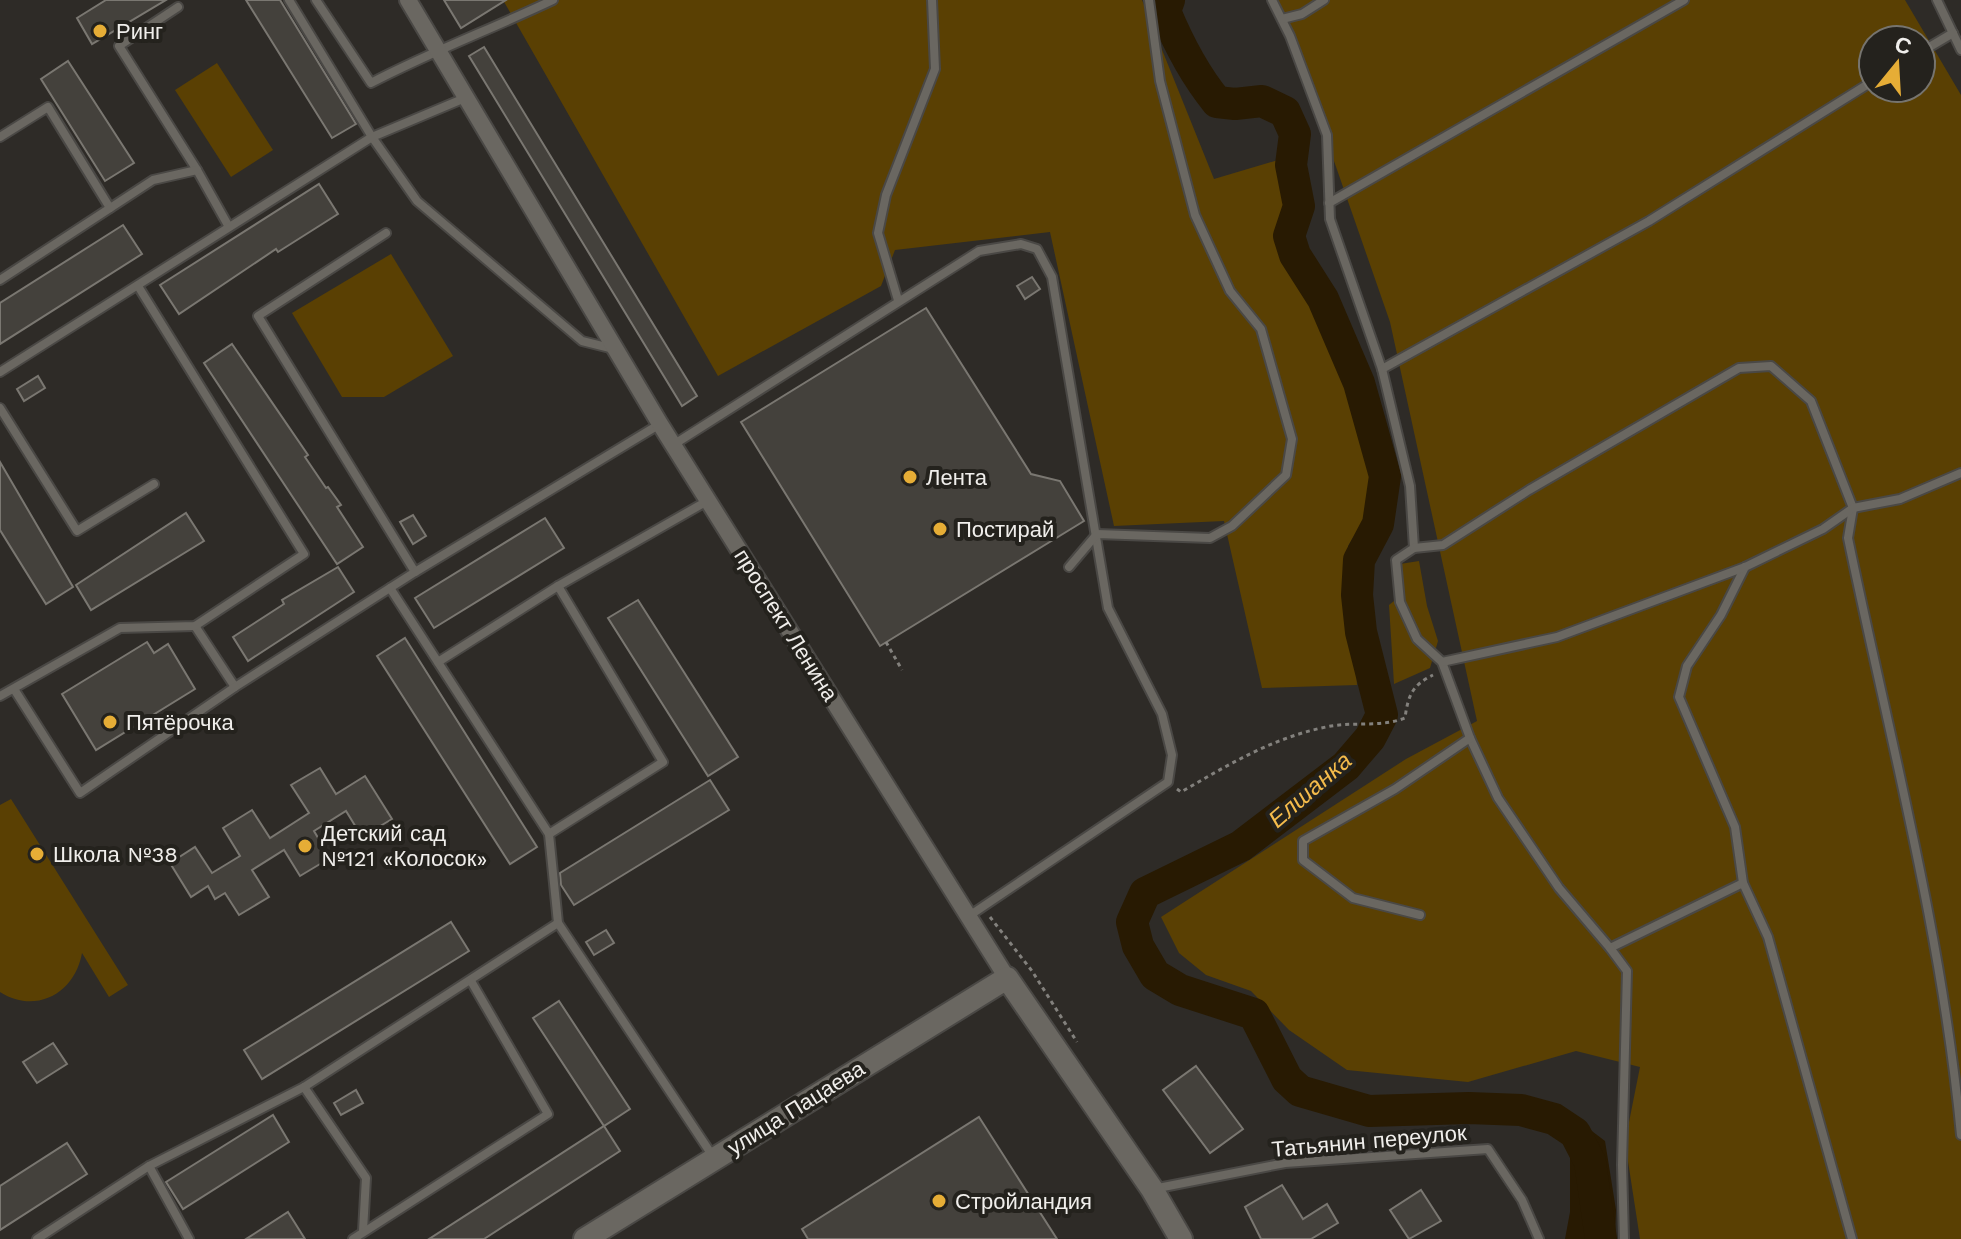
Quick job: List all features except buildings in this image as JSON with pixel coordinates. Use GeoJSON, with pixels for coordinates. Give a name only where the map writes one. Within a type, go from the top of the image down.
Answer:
{"type":"FeatureCollection","features":[{"type":"Feature","properties":{"kind":"street","name":"проспект Ленина"},"geometry":{"type":"LineString","coordinates":[[408,0],[673,445],[1007,978],[1152,1189],[1181,1239]]}},
{"type":"Feature","properties":{"kind":"street","name":"улица Пацаева"},"geometry":{"type":"LineString","coordinates":[[585,1239],[1007,978]]}},
{"type":"Feature","properties":{"kind":"lane"},"geometry":{"type":"LineString","coordinates":[[289,0],[372,137],[417,201],[582,341],[616,349]]}},
{"type":"Feature","properties":{"kind":"lane"},"geometry":{"type":"LineString","coordinates":[[316,0],[371,83],[437,49],[490,31],[553,0]]}},
{"type":"Feature","properties":{"kind":"lane"},"geometry":{"type":"LineString","coordinates":[[898,300],[878,233],[886,195],[935,69],[932,0]]}},
{"type":"Feature","properties":{"kind":"lane"},"geometry":{"type":"LineString","coordinates":[[1097,534],[1210,538],[1232,526],[1286,475],[1292,439],[1261,329],[1230,291],[1195,215],[1160,81],[1149,0]]}},
{"type":"Feature","properties":{"kind":"lane"},"geometry":{"type":"LineString","coordinates":[[1272,0],[1327,135],[1330,219],[1382,369],[1410,486],[1414,548]]}},
{"type":"Feature","properties":{"kind":"lane"},"geometry":{"type":"LineString","coordinates":[[1282,19],[1302,14],[1324,0]]}},
{"type":"Feature","properties":{"kind":"lane"},"geometry":{"type":"LineString","coordinates":[[1329,203],[1684,0]]}},
{"type":"Feature","properties":{"kind":"lane"},"geometry":{"type":"LineString","coordinates":[[1937,0],[1961,50]]}},
{"type":"Feature","properties":{"kind":"lane"},"geometry":{"type":"LineString","coordinates":[[178,7],[119,46],[229,227]]}},
{"type":"Feature","properties":{"kind":"lane"},"geometry":{"type":"LineString","coordinates":[[1937,42],[1953,33]]}},
{"type":"Feature","properties":{"kind":"lane"},"geometry":{"type":"LineString","coordinates":[[1382,369],[1649,221],[1857,91]]}},
{"type":"Feature","properties":{"kind":"lane"},"geometry":{"type":"LineString","coordinates":[[0,372],[372,137],[466,98]]}},
{"type":"Feature","properties":{"kind":"lane"},"geometry":{"type":"LineString","coordinates":[[0,137],[48,107],[110,208]]}},
{"type":"Feature","properties":{"kind":"lane"},"geometry":{"type":"LineString","coordinates":[[0,280],[153,180],[197,170]]}},
{"type":"Feature","properties":{"kind":"lane"},"geometry":{"type":"LineString","coordinates":[[386,233],[258,316],[415,572]]}},
{"type":"Feature","properties":{"kind":"lane"},"geometry":{"type":"LineString","coordinates":[[673,445],[979,251],[1021,244],[1037,249],[1052,277],[1108,608],[1162,714],[1172,755],[1168,782],[981,904],[968,916]]}},
{"type":"Feature","properties":{"kind":"lane"},"geometry":{"type":"LineString","coordinates":[[0,696],[120,628],[195,626],[304,554],[138,286]]}},
{"type":"Feature","properties":{"kind":"lane"},"geometry":{"type":"LineString","coordinates":[[1624,1239],[1622,1165],[1627,971],[1559,888],[1498,798],[1470,738],[1443,666],[1417,639],[1400,602],[1396,560],[1414,548],[1443,545],[1529,490],[1739,368],[1771,366],[1811,401],[1853,508],[1848,538],[1934,928],[1953,1047],[1961,1135]]}},
{"type":"Feature","properties":{"kind":"lane"},"geometry":{"type":"LineString","coordinates":[[0,408],[77,531],[154,484]]}},
{"type":"Feature","properties":{"kind":"lane"},"geometry":{"type":"LineString","coordinates":[[14,689],[80,793],[235,687],[415,572],[660,424]]}},
{"type":"Feature","properties":{"kind":"lane"},"geometry":{"type":"LineString","coordinates":[[1443,666],[1557,637],[1745,567],[1823,529],[1853,508],[1900,499],[1961,473]]}},
{"type":"Feature","properties":{"kind":"lane"},"geometry":{"type":"LineString","coordinates":[[438,662],[558,586],[709,500]]}},
{"type":"Feature","properties":{"kind":"lane"},"geometry":{"type":"LineString","coordinates":[[1069,567],[1097,534]]}},
{"type":"Feature","properties":{"kind":"lane"},"geometry":{"type":"LineString","coordinates":[[1745,567],[1721,615],[1687,666],[1679,697],[1735,827],[1743,883],[1768,937],[1852,1239]]}},
{"type":"Feature","properties":{"kind":"lane"},"geometry":{"type":"LineString","coordinates":[[549,834],[663,762],[558,586]]}},
{"type":"Feature","properties":{"kind":"lane"},"geometry":{"type":"LineString","coordinates":[[390,588],[549,834],[558,923],[714,1159]]}},
{"type":"Feature","properties":{"kind":"lane"},"geometry":{"type":"LineString","coordinates":[[195,626],[235,687]]}},
{"type":"Feature","properties":{"kind":"lane"},"geometry":{"type":"LineString","coordinates":[[1420,915],[1353,898],[1303,860],[1303,841],[1395,789],[1470,738]]}},
{"type":"Feature","properties":{"kind":"lane"},"geometry":{"type":"LineString","coordinates":[[1610,948],[1743,883]]}},
{"type":"Feature","properties":{"kind":"lane"},"geometry":{"type":"LineString","coordinates":[[37,1239],[149,1166],[304,1087],[558,923]]}},
{"type":"Feature","properties":{"kind":"lane"},"geometry":{"type":"LineString","coordinates":[[353,1239],[548,1114],[471,981]]}},
{"type":"Feature","properties":{"kind":"lane"},"geometry":{"type":"LineString","coordinates":[[304,1087],[366,1178],[363,1231]]}},
{"type":"Feature","properties":{"kind":"lane","name":"Татьянин переулок"},"geometry":{"type":"LineString","coordinates":[[1152,1189],[1285,1163],[1488,1149],[1522,1200],[1539,1239]]}},
{"type":"Feature","properties":{"kind":"lane"},"geometry":{"type":"LineString","coordinates":[[149,1166],[189,1239]]}},
{"type":"Feature","properties":{"kind":"lane"},"geometry":{"type":"LineString","coordinates":[[54,1228],[61,1239]]}},
{"type":"Feature","properties":{"kind":"path"},"geometry":{"type":"LineString","coordinates":[[886,642],[902,670]]}},
{"type":"Feature","properties":{"kind":"path"},"geometry":{"type":"LineString","coordinates":[[1168,782],[1181,792],[1279,738],[1341,724],[1390,724],[1405,718],[1408,696],[1414,687],[1443,666]]}},
{"type":"Feature","properties":{"kind":"shaded area"},"geometry":{"type":"Polygon","coordinates":[[[503,0],[1142,0],[1214,179],[1278,160],[1378,497],[1348,546],[1357,685],[1262,688],[1224,521],[1114,526],[1050,232],[895,250],[881,286],[718,376],[503,0]]]}},
{"type":"Feature","properties":{"kind":"shaded area"},"geometry":{"type":"Polygon","coordinates":[[[1278,0],[1905,0],[1919,24],[1857,24],[1857,104],[1937,104],[1937,54],[1961,95],[1961,1239],[1640,1239],[1625,1142],[1640,1067],[1576,1051],[1468,1082],[1347,1070],[1289,1030],[1251,991],[1206,975],[1179,953],[1161,917],[1406,759],[1477,721],[1390,322],[1278,0]]]}},
{"type":"Feature","properties":{"kind":"shaded area"},"geometry":{"type":"Polygon","coordinates":[[[217,63],[273,150],[231,177],[175,90],[217,63]]]}},
{"type":"Feature","properties":{"kind":"shaded area"},"geometry":{"type":"Polygon","coordinates":[[[391,254],[453,356],[384,397],[342,397],[292,313],[391,254]]]}},
{"type":"Feature","properties":{"kind":"shaded area"},"geometry":{"type":"Polygon","coordinates":[[[1419,561],[1427,606],[1438,641],[1430,668],[1394,684],[1389,605],[1394,601],[1400,564],[1419,561]]]}},
{"type":"Feature","properties":{"kind":"shaded area"},"geometry":{"type":"Polygon","coordinates":[[[11,799],[128,985],[109,997],[82,953],[71,979],[52,996],[27,1001],[0,992],[0,805],[11,799]]]}},
{"type":"Feature","properties":{"kind":"shaded area"},"geometry":{"type":"Polygon","coordinates":[[[1576,1119],[1605,1141],[1616,1210],[1615,1239],[1565,1239],[1570,1212],[1570,1149],[1562,1123],[1576,1119]]]}},
{"type":"Feature","properties":{"kind":"waterway","name":"Елшанка"},"geometry":{"type":"LineString","coordinates":[[1169,0],[1165,11],[1176,36],[1194,70],[1217,102],[1262,101],[1285,112],[1295,134],[1291,165],[1299,206],[1289,236],[1295,255],[1323,299],[1359,383],[1385,476],[1378,524],[1359,560],[1357,595],[1361,632],[1382,715],[1370,738],[1346,766],[1241,846],[1145,893],[1132,922],[1138,946],[1155,975],[1180,990],[1254,1014],[1287,1079],[1300,1091],[1369,1111],[1521,1110],[1554,1119],[1575,1133],[1590,1162],[1601,1239]]}},
{"type":"Feature","properties":{"kind":"place","name":"Ринг"},"geometry":{"type":"Point","coordinates":[100,31]}},
{"type":"Feature","properties":{"kind":"place","name":"Лента"},"geometry":{"type":"Point","coordinates":[910,477]}},
{"type":"Feature","properties":{"kind":"place","name":"Постирай"},"geometry":{"type":"Point","coordinates":[940,529]}},
{"type":"Feature","properties":{"kind":"place","name":"Пятёрочка"},"geometry":{"type":"Point","coordinates":[110,722]}},
{"type":"Feature","properties":{"kind":"place","name":"Детский сад №121 «Колосок»"},"geometry":{"type":"Point","coordinates":[305,846]}},
{"type":"Feature","properties":{"kind":"place","name":"Школа №38"},"geometry":{"type":"Point","coordinates":[37,854]}},
{"type":"Feature","properties":{"kind":"place","name":"Стройландия"},"geometry":{"type":"Point","coordinates":[939,1201]}}]}
